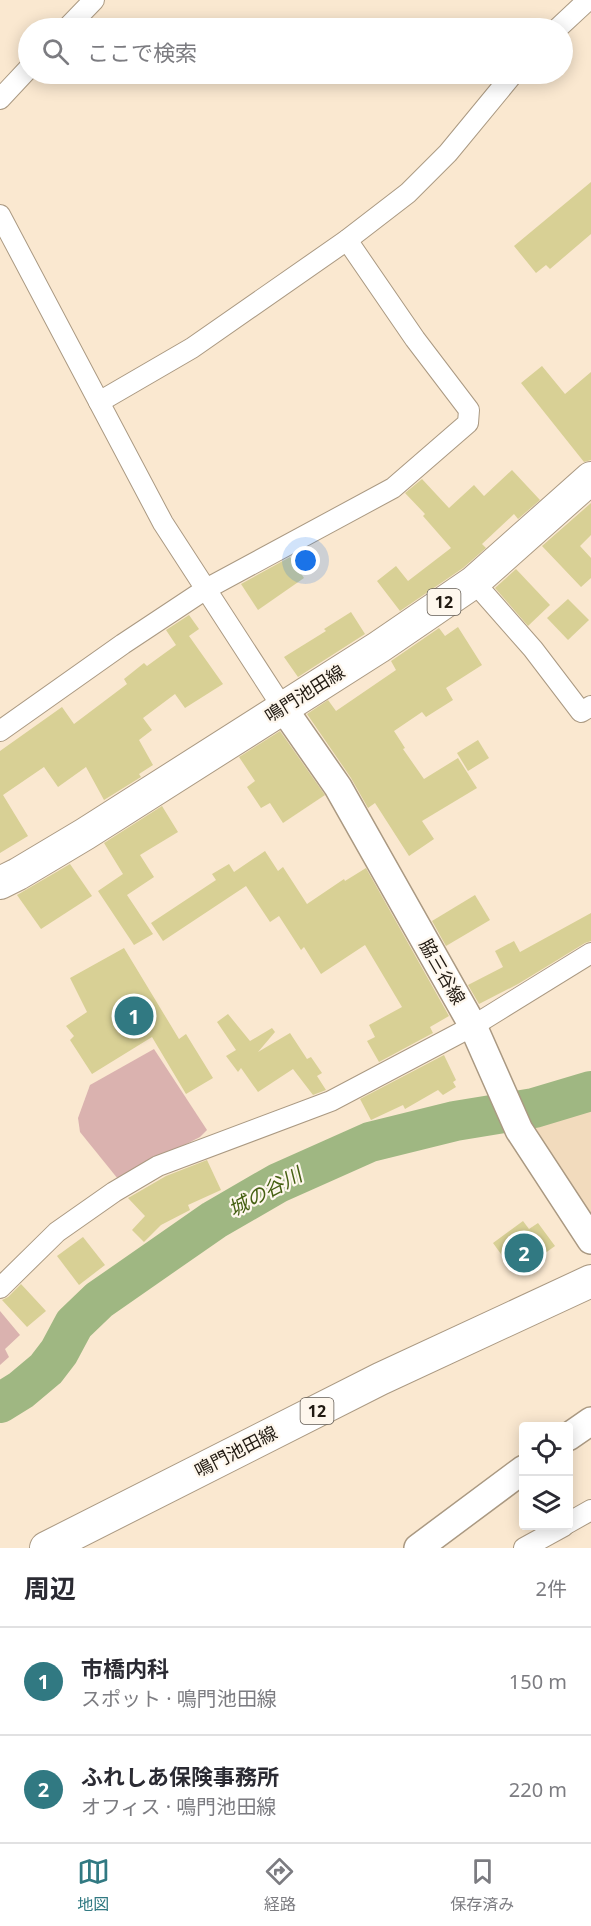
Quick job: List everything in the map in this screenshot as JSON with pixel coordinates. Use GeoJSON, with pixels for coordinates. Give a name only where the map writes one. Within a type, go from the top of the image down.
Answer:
{"type":"FeatureCollection","features":[{"type":"Feature","properties":{"kind":"main road","name":"鳴門池田線"},"geometry":{"type":"LineString","coordinates":[[0,883],[75,839],[283,708],[379,647],[474,582],[591,478]]}},
{"type":"Feature","properties":{"kind":"main road","name":"脇三谷線"},"geometry":{"type":"LineString","coordinates":[[283,708],[338,787],[473,1026],[519,1130],[591,1240]]}},
{"type":"Feature","properties":{"kind":"main road","name":"鳴門池田線"},"geometry":{"type":"LineString","coordinates":[[46,1548],[380,1379],[591,1281]]}},
{"type":"Feature","properties":{"kind":"main road"},"geometry":{"type":"LineString","coordinates":[[573,1434],[591,1421]]}},
{"type":"Feature","properties":{"kind":"main road"},"geometry":{"type":"LineString","coordinates":[[418,1548],[519,1473]]}},
{"type":"Feature","properties":{"kind":"street"},"geometry":{"type":"LineString","coordinates":[[77,18],[94,0]]}},
{"type":"Feature","properties":{"kind":"street"},"geometry":{"type":"LineString","coordinates":[[569,18],[588,0]]}},
{"type":"Feature","properties":{"kind":"street"},"geometry":{"type":"LineString","coordinates":[[0,99],[18,80]]}},
{"type":"Feature","properties":{"kind":"street"},"geometry":{"type":"LineString","coordinates":[[99,402],[192,348],[347,240],[408,193],[448,153],[505,84]]}},
{"type":"Feature","properties":{"kind":"street"},"geometry":{"type":"LineString","coordinates":[[0,215],[164,523],[283,708]]}},
{"type":"Feature","properties":{"kind":"street"},"geometry":{"type":"LineString","coordinates":[[0,731],[123,644],[206,589],[393,488],[468,423],[469,410],[415,339],[347,240]]}},
{"type":"Feature","properties":{"kind":"street"},"geometry":{"type":"LineString","coordinates":[[474,582],[533,649],[581,712],[591,706]]}},
{"type":"Feature","properties":{"kind":"street"},"geometry":{"type":"LineString","coordinates":[[0,1288],[57,1232],[114,1192],[158,1166],[331,1101],[473,1026],[591,953]]}},
{"type":"Feature","properties":{"kind":"street"},"geometry":{"type":"LineString","coordinates":[[573,1520],[591,1510]]}},
{"type":"Feature","properties":{"kind":"street"},"geometry":{"type":"LineString","coordinates":[[524,1548],[557,1530]]}},
{"type":"Feature","properties":{"kind":"shaded area"},"geometry":{"type":"Polygon","coordinates":[[[154,1049],[207,1130],[200,1137],[118,1179],[80,1132],[78,1118],[90,1085],[154,1049]]]}},
{"type":"Feature","properties":{"kind":"shaded area"},"geometry":{"type":"Polygon","coordinates":[[[591,1109],[591,1221],[527,1131],[591,1109]]]}},
{"type":"Feature","properties":{"kind":"shaded area"},"geometry":{"type":"Polygon","coordinates":[[[0,1311],[20,1335],[5,1349],[9,1357],[0,1365],[0,1311]]]}},
{"type":"Feature","properties":{"kind":"building"},"geometry":{"type":"Polygon","coordinates":[[[591,182],[591,234],[550,269],[546,265],[536,273],[514,246],[591,182]]]}},
{"type":"Feature","properties":{"kind":"building"},"geometry":{"type":"Polygon","coordinates":[[[542,366],[565,394],[591,372],[591,460],[584,462],[521,383],[542,366]]]}},
{"type":"Feature","properties":{"kind":"building"},"geometry":{"type":"Polygon","coordinates":[[[512,470],[540,500],[518,519],[514,514],[482,544],[486,548],[463,568],[400,611],[377,581],[396,566],[408,581],[451,548],[423,516],[425,514],[405,493],[422,479],[449,508],[474,485],[484,496],[512,470]]]}},
{"type":"Feature","properties":{"kind":"building"},"geometry":{"type":"Polygon","coordinates":[[[591,503],[591,535],[580,546],[591,558],[591,578],[581,587],[542,546],[591,503]]]}},
{"type":"Feature","properties":{"kind":"building"},"geometry":{"type":"Polygon","coordinates":[[[290,557],[304,578],[258,610],[241,584],[290,557]]]}},
{"type":"Feature","properties":{"kind":"building"},"geometry":{"type":"Polygon","coordinates":[[[516,569],[550,605],[528,626],[495,588],[516,569]]]}},
{"type":"Feature","properties":{"kind":"building"},"geometry":{"type":"Polygon","coordinates":[[[568,599],[589,620],[568,640],[547,618],[568,599]]]}},
{"type":"Feature","properties":{"kind":"building"},"geometry":{"type":"Polygon","coordinates":[[[351,612],[365,634],[298,677],[284,657],[326,631],[324,629],[351,612]]]}},
{"type":"Feature","properties":{"kind":"building"},"geometry":{"type":"Polygon","coordinates":[[[189,615],[199,629],[189,636],[223,684],[185,708],[175,694],[143,718],[152,730],[139,740],[153,765],[139,774],[141,777],[104,800],[86,767],[58,787],[44,767],[3,795],[28,836],[0,853],[0,751],[62,707],[74,724],[127,684],[124,679],[144,663],[147,666],[176,645],[166,630],[189,615]]]}},
{"type":"Feature","properties":{"kind":"building"},"geometry":{"type":"Polygon","coordinates":[[[458,627],[482,665],[446,688],[453,700],[426,717],[422,712],[394,731],[405,748],[403,749],[424,779],[458,758],[477,788],[422,821],[434,839],[409,856],[375,803],[368,808],[351,778],[307,714],[328,700],[336,711],[396,670],[391,661],[439,628],[445,636],[458,627]]]}},
{"type":"Feature","properties":{"kind":"building"},"geometry":{"type":"Polygon","coordinates":[[[280,731],[325,795],[283,823],[270,803],[261,808],[247,787],[255,781],[239,757],[280,731]]]}},
{"type":"Feature","properties":{"kind":"building"},"geometry":{"type":"Polygon","coordinates":[[[478,740],[489,758],[468,771],[457,753],[478,740]]]}},
{"type":"Feature","properties":{"kind":"building"},"geometry":{"type":"Polygon","coordinates":[[[162,806],[178,832],[140,855],[154,877],[127,895],[153,934],[134,945],[98,891],[123,874],[104,843],[162,806]]]}},
{"type":"Feature","properties":{"kind":"building"},"geometry":{"type":"Polygon","coordinates":[[[265,851],[278,871],[283,867],[307,904],[344,879],[345,881],[366,868],[449,1016],[430,1027],[433,1033],[379,1062],[367,1041],[375,1037],[369,1025],[402,1007],[365,945],[321,974],[304,947],[301,950],[279,916],[270,922],[246,886],[163,941],[151,923],[216,880],[212,874],[229,864],[234,872],[265,851]]]}},
{"type":"Feature","properties":{"kind":"building"},"geometry":{"type":"Polygon","coordinates":[[[70,864],[92,896],[41,929],[17,895],[70,864]]]}},
{"type":"Feature","properties":{"kind":"building"},"geometry":{"type":"Polygon","coordinates":[[[475,895],[490,920],[446,946],[432,921],[475,895]]]}},
{"type":"Feature","properties":{"kind":"building"},"geometry":{"type":"Polygon","coordinates":[[[591,913],[591,941],[479,1004],[468,985],[503,967],[495,951],[514,941],[520,952],[591,913]]]}},
{"type":"Feature","properties":{"kind":"building"},"geometry":{"type":"Polygon","coordinates":[[[124,948],[179,1039],[186,1034],[213,1078],[186,1094],[152,1037],[92,1074],[70,1040],[74,1036],[66,1026],[87,1012],[70,978],[124,948]]]}},
{"type":"Feature","properties":{"kind":"building"},"geometry":{"type":"Polygon","coordinates":[[[228,1014],[250,1041],[272,1028],[275,1032],[258,1052],[290,1033],[307,1059],[311,1057],[322,1073],[317,1076],[326,1090],[313,1095],[293,1069],[258,1092],[241,1068],[238,1072],[226,1056],[236,1050],[217,1022],[228,1014]]]}},
{"type":"Feature","properties":{"kind":"building"},"geometry":{"type":"Polygon","coordinates":[[[444,1055],[456,1080],[453,1082],[456,1087],[443,1095],[438,1090],[405,1109],[403,1105],[371,1120],[360,1099],[444,1055]]]}},
{"type":"Feature","properties":{"kind":"building"},"geometry":{"type":"Polygon","coordinates":[[[207,1160],[221,1190],[188,1205],[190,1210],[161,1225],[144,1242],[132,1230],[145,1216],[128,1198],[166,1176],[207,1160]]]}},
{"type":"Feature","properties":{"kind":"building"},"geometry":{"type":"Polygon","coordinates":[[[523,1221],[529,1229],[538,1223],[555,1246],[530,1264],[528,1262],[514,1272],[493,1243],[523,1221]]]}},
{"type":"Feature","properties":{"kind":"building"},"geometry":{"type":"Polygon","coordinates":[[[83,1237],[105,1265],[79,1285],[57,1256],[83,1237]]]}},
{"type":"Feature","properties":{"kind":"building"},"geometry":{"type":"Polygon","coordinates":[[[21,1284],[46,1311],[27,1327],[2,1300],[21,1284]]]}},
{"type":"Feature","properties":{"kind":"waterway","name":"城の谷川"},"geometry":{"type":"LineString","coordinates":[[0,1403],[21,1390],[46,1369],[59,1352],[74,1324],[99,1300],[214,1220],[278,1183],[370,1142],[455,1121],[534,1108],[591,1091]]}},
{"type":"Feature","properties":{"kind":"place","name":"市橋内科"},"geometry":{"type":"Point","coordinates":[134,1016]}},
{"type":"Feature","properties":{"kind":"place","name":"ふれしあ保険事務所"},"geometry":{"type":"Point","coordinates":[524,1253]}}]}
